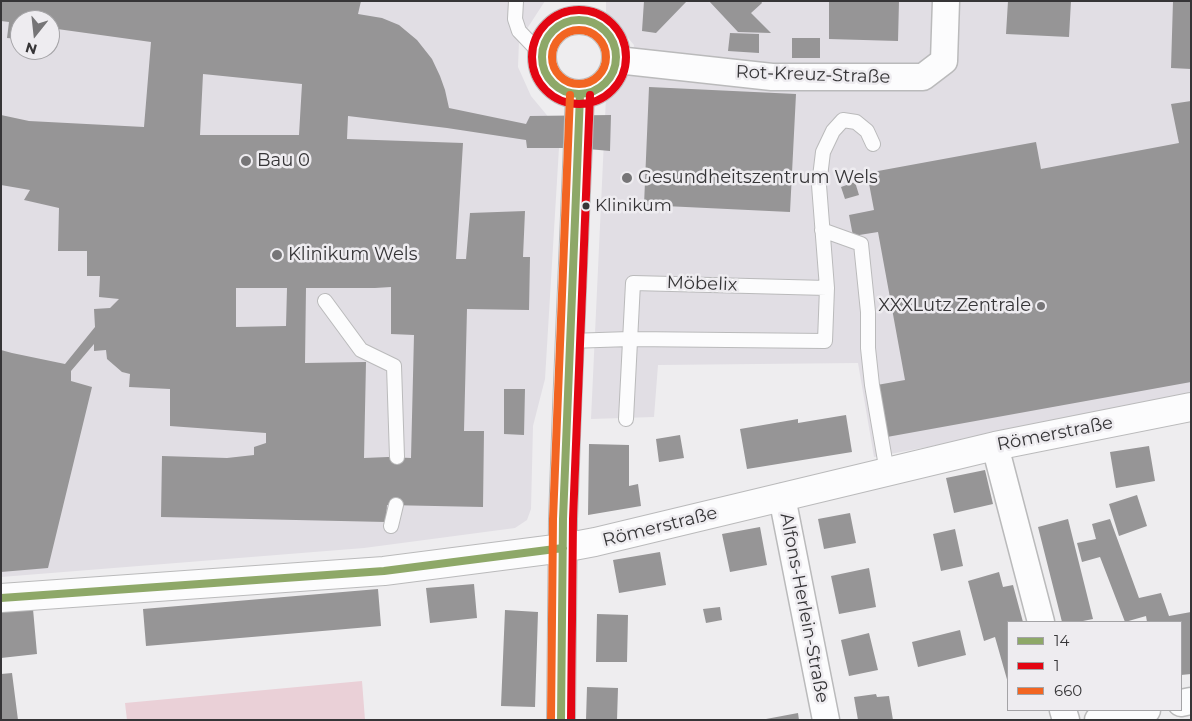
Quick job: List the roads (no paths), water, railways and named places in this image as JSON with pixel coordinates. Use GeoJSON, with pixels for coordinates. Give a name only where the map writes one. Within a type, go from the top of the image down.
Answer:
{"type":"FeatureCollection","features":[{"type":"Feature","properties":{"kind":"main road"},"geometry":{"type":"LineString","coordinates":[[581,10],[599,24],[613,41],[617,60],[609,80],[596,91],[580,95],[556,88],[543,70],[540,54],[544,40],[560,23],[581,10]]}},
{"type":"Feature","properties":{"kind":"main road"},"geometry":{"type":"LineString","coordinates":[[561,720],[563,548],[569,341],[580,95]]}},
{"type":"Feature","properties":{"kind":"main road","name":"Römerstraße"},"geometry":{"type":"LineString","coordinates":[[1,598],[384,571],[563,548],[595,542],[995,446],[1191,407]]}},
{"type":"Feature","properties":{"kind":"street","name":"Rot-Kreuz-Straße"},"geometry":{"type":"LineString","coordinates":[[617,60],[772,77],[923,78],[944,61],[946,1]]}},
{"type":"Feature","properties":{"kind":"street"},"geometry":{"type":"LineString","coordinates":[[995,446],[1041,621]]}},
{"type":"Feature","properties":{"kind":"street","name":"Alfons-Herlein-Straße"},"geometry":{"type":"LineString","coordinates":[[782,497],[826,720]]}},
{"type":"Feature","properties":{"kind":"street"},"geometry":{"type":"LineString","coordinates":[[1098,720],[1142,711]]}},
{"type":"Feature","properties":{"kind":"lane"},"geometry":{"type":"LineString","coordinates":[[516,1],[515,19],[519,31],[540,54]]}},
{"type":"Feature","properties":{"kind":"lane"},"geometry":{"type":"LineString","coordinates":[[569,341],[630,339],[825,342],[827,288],[819,186],[822,152],[832,131],[843,120],[856,122],[867,131],[873,144]]}},
{"type":"Feature","properties":{"kind":"lane"},"geometry":{"type":"LineString","coordinates":[[822,230],[860,244],[868,312],[868,348],[872,384],[887,472]]}},
{"type":"Feature","properties":{"kind":"lane","name":"Möbelix"},"geometry":{"type":"LineString","coordinates":[[626,419],[633,282],[827,288]]}},
{"type":"Feature","properties":{"kind":"lane"},"geometry":{"type":"LineString","coordinates":[[325,301],[362,350],[394,366],[397,457]]}},
{"type":"Feature","properties":{"kind":"lane"},"geometry":{"type":"LineString","coordinates":[[391,526],[396,505]]}},
{"type":"Feature","properties":{"kind":"place","name":"Bau 0"},"geometry":{"type":"Point","coordinates":[246,161]}},
{"type":"Feature","properties":{"kind":"place","name":"Gesundheitszentrum Wels"},"geometry":{"type":"Point","coordinates":[627,178]}},
{"type":"Feature","properties":{"kind":"place","name":"Klinikum"},"geometry":{"type":"Point","coordinates":[586,206]}},
{"type":"Feature","properties":{"kind":"place","name":"Klinikum Wels"},"geometry":{"type":"Point","coordinates":[277,255]}},
{"type":"Feature","properties":{"kind":"place","name":"XXXLutz Zentrale"},"geometry":{"type":"Point","coordinates":[1041,306]}}]}
